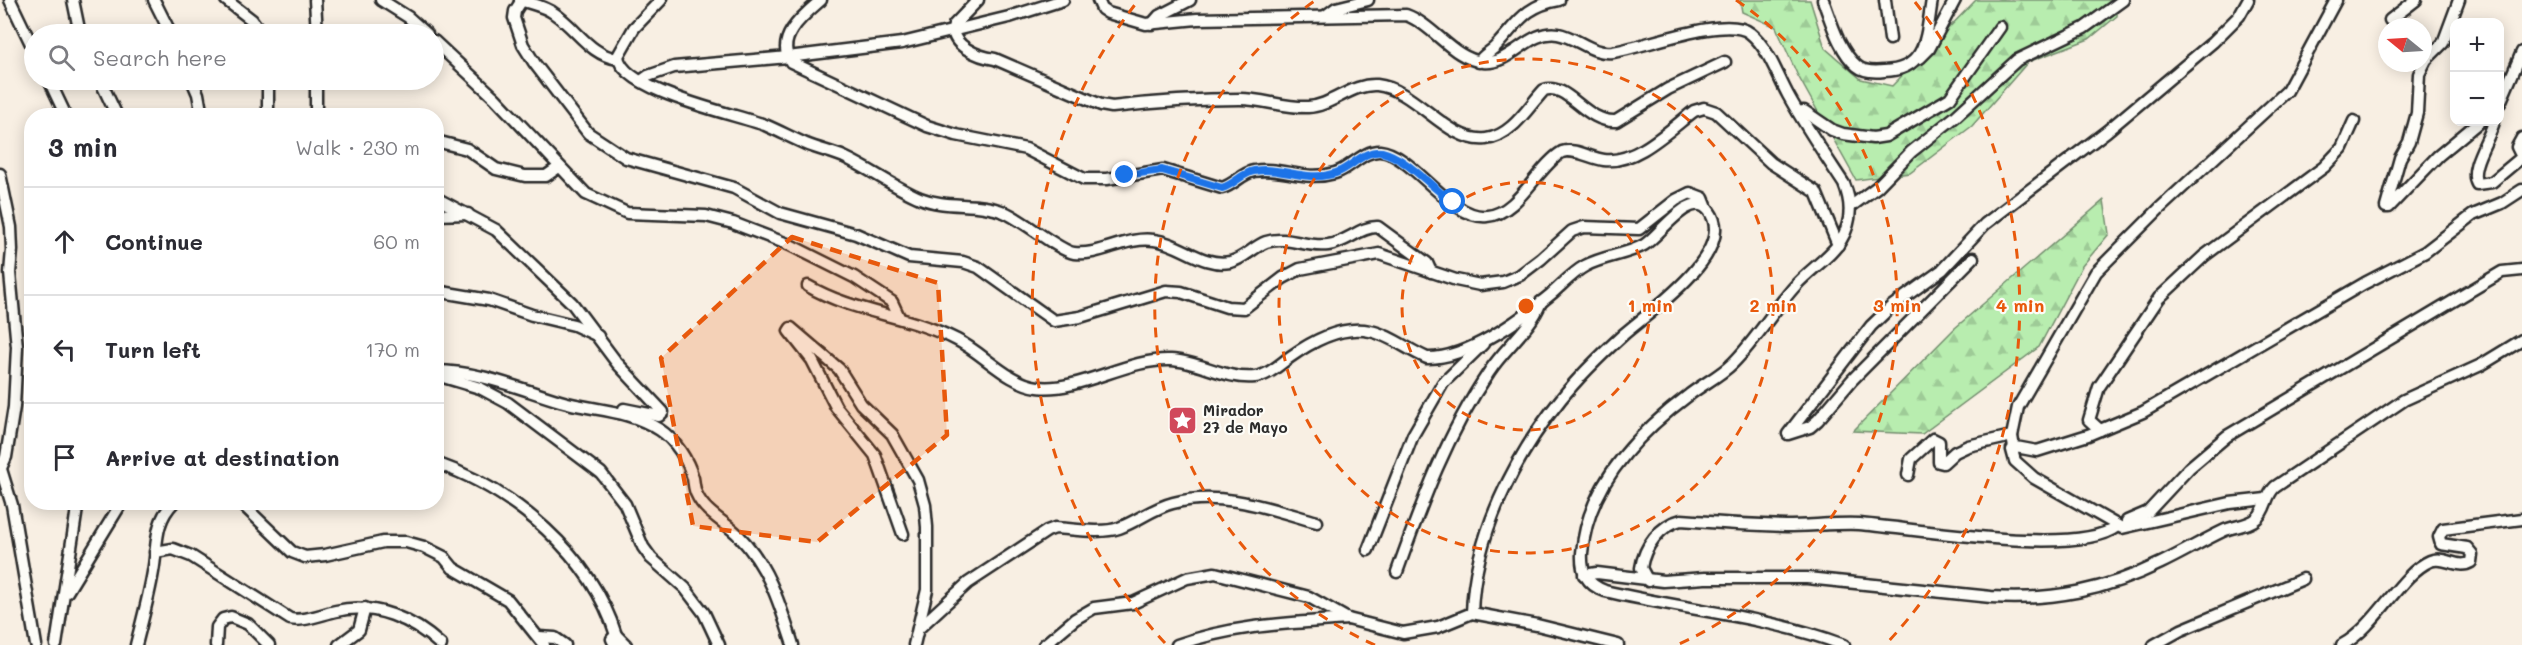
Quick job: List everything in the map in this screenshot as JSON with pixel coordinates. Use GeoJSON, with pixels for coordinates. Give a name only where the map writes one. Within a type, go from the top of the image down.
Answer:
{"type":"FeatureCollection","features":[{"type":"Feature","properties":{"kind":"street"},"geometry":{"type":"LineString","coordinates":[[10,0],[24,29]]}},
{"type":"Feature","properties":{"kind":"street"},"geometry":{"type":"LineString","coordinates":[[73,0],[78,24]]}},
{"type":"Feature","properties":{"kind":"street"},"geometry":{"type":"LineString","coordinates":[[154,0],[166,24]]}},
{"type":"Feature","properties":{"kind":"street"},"geometry":{"type":"LineString","coordinates":[[226,0],[255,24]]}},
{"type":"Feature","properties":{"kind":"street"},"geometry":{"type":"LineString","coordinates":[[315,0],[316,24]]}},
{"type":"Feature","properties":{"kind":"street"},"geometry":{"type":"LineString","coordinates":[[381,0],[416,24]]}},
{"type":"Feature","properties":{"kind":"street"},"geometry":{"type":"LineString","coordinates":[[1431,272],[1427,263],[1388,231],[1378,227],[1370,227],[1328,246],[1273,240],[1259,245],[1244,257],[1227,262],[1208,260],[1183,252],[1169,243],[1153,239],[1127,241],[1089,252],[1073,253],[1006,212],[978,205],[936,202],[921,198],[845,158],[765,125],[664,94],[641,81],[618,59],[610,58],[588,45],[548,9],[521,0],[515,11],[514,18],[523,45],[535,64],[588,133],[626,158],[734,188],[780,213],[856,234],[909,257],[963,262],[978,267],[1054,321],[1080,317],[1166,291],[1181,292],[1227,307],[1244,308],[1283,278],[1300,269],[1373,255],[1389,256],[1431,272],[1480,285],[1503,282],[1529,268],[1563,237],[1579,228],[1639,229],[1676,200],[1690,193],[1703,198],[1716,222],[1714,241],[1691,274],[1667,300],[1598,358],[1560,399],[1520,460],[1498,504],[1486,540],[1473,586],[1472,613]]}},
{"type":"Feature","properties":{"kind":"street"},"geometry":{"type":"LineString","coordinates":[[618,59],[619,52],[634,28],[661,0]]}},
{"type":"Feature","properties":{"kind":"street"},"geometry":{"type":"LineString","coordinates":[[820,0],[796,24],[787,40],[788,57],[791,62],[927,126],[956,135],[1026,149],[1084,180],[1107,179],[1146,170],[1162,170],[1222,188],[1255,170],[1304,177],[1331,174],[1346,168],[1366,155],[1379,151],[1400,160],[1453,202],[1473,214],[1487,217],[1496,214],[1517,198],[1562,152],[1571,151],[1604,160],[1627,157],[1694,111],[1710,109],[1721,116],[1772,163],[1816,192],[1838,245]]}},
{"type":"Feature","properties":{"kind":"street"},"geometry":{"type":"LineString","coordinates":[[953,30],[957,22],[978,0]]}},
{"type":"Feature","properties":{"kind":"street"},"geometry":{"type":"LineString","coordinates":[[641,81],[648,76],[674,67],[788,57],[902,43],[1036,10],[1063,0]]}},
{"type":"Feature","properties":{"kind":"street"},"geometry":{"type":"LineString","coordinates":[[1098,0],[1102,9],[1108,13],[1140,24],[1197,19],[1406,15],[1424,24],[1459,52],[1479,62],[1495,61],[1530,40],[1548,33],[1568,37],[1606,52],[1667,37],[1732,26],[1749,32],[1756,39],[1844,184],[1850,207],[1849,221],[1838,245],[1798,282],[1736,360],[1665,414],[1627,452],[1603,486],[1593,507],[1583,547],[1584,575],[1590,584],[1605,591],[1719,611],[1797,630],[1844,645]]}},
{"type":"Feature","properties":{"kind":"street"},"geometry":{"type":"LineString","coordinates":[[1152,24],[1159,16],[1190,0]]}},
{"type":"Feature","properties":{"kind":"street"},"geometry":{"type":"LineString","coordinates":[[1324,16],[1336,8],[1368,0]]}},
{"type":"Feature","properties":{"kind":"street"},"geometry":{"type":"LineString","coordinates":[[1479,62],[1494,49],[1525,12],[1536,6],[1559,0]]}},
{"type":"Feature","properties":{"kind":"street"},"geometry":{"type":"LineString","coordinates":[[1823,0],[1845,51],[1859,68],[1888,71],[1913,64],[1929,49],[1955,0]]}},
{"type":"Feature","properties":{"kind":"street"},"geometry":{"type":"LineString","coordinates":[[1885,0],[1890,39]]}},
{"type":"Feature","properties":{"kind":"street"},"geometry":{"type":"LineString","coordinates":[[1918,59],[1928,28],[1932,0]]}},
{"type":"Feature","properties":{"kind":"street"},"geometry":{"type":"LineString","coordinates":[[1850,207],[1877,187],[1911,152],[1955,117],[2008,67],[2027,54],[2084,28],[2123,0]]}},
{"type":"Feature","properties":{"kind":"street"},"geometry":{"type":"LineString","coordinates":[[1973,258],[1852,380],[1818,420],[1810,427],[1788,434],[1871,326],[1892,306],[1942,270],[1985,224],[2107,131],[2204,50],[2239,16],[2248,0]]}},
{"type":"Feature","properties":{"kind":"street"},"geometry":{"type":"LineString","coordinates":[[2266,499],[2230,503],[2129,528],[2113,525],[2034,478],[2015,461],[2013,442],[2018,407],[2025,392],[2055,346],[2096,272],[2159,209],[2274,106],[2287,91],[2336,0]]}},
{"type":"Feature","properties":{"kind":"street"},"geometry":{"type":"LineString","coordinates":[[2393,18],[2416,0]]}},
{"type":"Feature","properties":{"kind":"street"},"geometry":{"type":"LineString","coordinates":[[2459,0],[2443,43],[2426,60],[2419,75],[2417,113],[2409,142],[2400,158],[2386,207],[2389,207],[2438,156],[2474,126]]}},
{"type":"Feature","properties":{"kind":"street"},"geometry":{"type":"LineString","coordinates":[[1798,111],[1806,112],[1832,130],[1843,134],[1873,138],[1886,136],[1950,98],[2000,27]]}},
{"type":"Feature","properties":{"kind":"street"},"geometry":{"type":"LineString","coordinates":[[953,30],[959,42],[979,56],[995,59],[1101,105],[1242,99],[1311,107],[1352,90],[1376,85],[1400,94],[1454,129],[1477,139],[1498,136],[1507,130],[1545,90],[1550,88],[1563,92],[1593,117],[1616,121],[1668,89],[1725,62]]}},
{"type":"Feature","properties":{"kind":"street"},"geometry":{"type":"LineString","coordinates":[[444,50],[495,98],[586,194],[627,213],[719,218],[790,245],[881,293],[892,302],[899,317]]}},
{"type":"Feature","properties":{"kind":"street"},"geometry":{"type":"LineString","coordinates":[[2504,93],[2522,52]]}},
{"type":"Feature","properties":{"kind":"street"},"geometry":{"type":"LineString","coordinates":[[54,90],[62,108]]}},
{"type":"Feature","properties":{"kind":"street"},"geometry":{"type":"LineString","coordinates":[[105,90],[113,108]]}},
{"type":"Feature","properties":{"kind":"street"},"geometry":{"type":"LineString","coordinates":[[196,90],[201,108]]}},
{"type":"Feature","properties":{"kind":"street"},"geometry":{"type":"LineString","coordinates":[[268,90],[268,108]]}},
{"type":"Feature","properties":{"kind":"street"},"geometry":{"type":"LineString","coordinates":[[316,90],[316,108]]}},
{"type":"Feature","properties":{"kind":"street"},"geometry":{"type":"LineString","coordinates":[[2100,430],[2089,420],[2099,387],[2159,298],[2204,256],[2324,167],[2342,147],[2354,121]]}},
{"type":"Feature","properties":{"kind":"street"},"geometry":{"type":"LineString","coordinates":[[2493,126],[2486,147],[2474,166],[2474,179],[2477,184],[2492,182],[2522,157],[2517,147],[2522,138]]}},
{"type":"Feature","properties":{"kind":"street"},"geometry":{"type":"LineString","coordinates":[[444,143],[467,149],[496,169],[525,176],[546,176],[559,167]]}},
{"type":"Feature","properties":{"kind":"street"},"geometry":{"type":"LineString","coordinates":[[0,174],[10,227],[12,250],[10,273],[16,347],[14,407],[6,457],[1,467],[12,505],[36,645]]}},
{"type":"Feature","properties":{"kind":"street"},"geometry":{"type":"LineString","coordinates":[[1908,475],[1911,459],[1932,439],[1939,442],[1939,462],[1943,463],[1954,452],[1968,446],[2013,442],[2037,451],[2100,430],[2143,412],[2365,283],[2425,252],[2473,214],[2502,203],[2522,190]]}},
{"type":"Feature","properties":{"kind":"street"},"geometry":{"type":"LineString","coordinates":[[444,202],[496,230],[573,303],[617,363],[663,412],[659,416],[614,407],[611,410]]}},
{"type":"Feature","properties":{"kind":"street"},"geometry":{"type":"LineString","coordinates":[[808,286],[841,302],[899,317],[958,340],[1015,378],[1038,387],[1066,384],[1161,360],[1179,361],[1237,376],[1261,376],[1313,342],[1350,331],[1369,331],[1382,335],[1427,358],[1469,348],[1541,302],[1584,266],[1645,245],[1685,208],[1696,204],[1707,208]]}},
{"type":"Feature","properties":{"kind":"street"},"geometry":{"type":"LineString","coordinates":[[444,215],[468,214]]}},
{"type":"Feature","properties":{"kind":"street"},"geometry":{"type":"LineString","coordinates":[[1648,581],[1641,568],[1650,544],[1669,523],[1681,520],[1787,526],[1857,524],[1977,537],[2076,540],[2097,537],[2113,525],[2133,520],[2148,512],[2188,468],[2247,423],[2502,272],[2522,270]]}},
{"type":"Feature","properties":{"kind":"street"},"geometry":{"type":"LineString","coordinates":[[444,292],[471,295],[532,315],[574,325],[598,336]]}},
{"type":"Feature","properties":{"kind":"street"},"geometry":{"type":"LineString","coordinates":[[1397,572],[1426,491],[1453,432],[1490,370],[1534,318],[1541,302]]}},
{"type":"Feature","properties":{"kind":"street"},"geometry":{"type":"LineString","coordinates":[[903,534],[875,455],[837,407],[812,360],[789,331],[791,327],[829,358],[848,380],[861,404],[892,434],[918,480],[925,505],[928,550],[927,590],[914,645]]}},
{"type":"Feature","properties":{"kind":"street"},"geometry":{"type":"LineString","coordinates":[[1368,550],[1413,435],[1443,383],[1489,337]]}},
{"type":"Feature","properties":{"kind":"street"},"geometry":{"type":"LineString","coordinates":[[1584,575],[1597,573],[1648,581],[1807,578],[2019,599],[2065,596],[2160,564],[2225,529],[2252,522],[2262,512],[2266,499],[2275,487],[2404,400],[2481,365],[2522,340]]}},
{"type":"Feature","properties":{"kind":"street"},"geometry":{"type":"LineString","coordinates":[[444,372],[453,371],[561,401],[611,410],[654,427],[671,440],[684,457],[697,495],[703,504],[738,535],[757,556],[771,580],[793,645]]}},
{"type":"Feature","properties":{"kind":"street"},"geometry":{"type":"LineString","coordinates":[[444,376],[470,384],[508,403],[601,473],[625,504],[643,547],[692,597],[704,614],[719,645]]}},
{"type":"Feature","properties":{"kind":"street"},"geometry":{"type":"LineString","coordinates":[[444,466],[470,476],[547,529],[562,544],[609,614],[616,640],[626,645]]}},
{"type":"Feature","properties":{"kind":"street"},"geometry":{"type":"LineString","coordinates":[[917,629],[968,583],[1055,528],[1119,528],[1146,513],[1165,506],[1200,500],[1231,499],[1317,522]]}},
{"type":"Feature","properties":{"kind":"street"},"geometry":{"type":"LineString","coordinates":[[56,645],[77,510]]}},
{"type":"Feature","properties":{"kind":"street"},"geometry":{"type":"LineString","coordinates":[[64,594],[117,510]]}},
{"type":"Feature","properties":{"kind":"street"},"geometry":{"type":"LineString","coordinates":[[136,645],[161,518],[168,510]]}},
{"type":"Feature","properties":{"kind":"street"},"geometry":{"type":"LineString","coordinates":[[248,510],[292,552],[305,557],[325,555],[383,542],[406,542],[424,547],[444,558],[453,568],[500,593],[542,641],[555,638],[565,645]]}},
{"type":"Feature","properties":{"kind":"street"},"geometry":{"type":"LineString","coordinates":[[2342,645],[2361,631],[2409,579],[2430,561],[2438,559],[2463,565],[2470,562],[2472,554],[2469,549],[2446,546],[2440,542],[2439,535],[2443,529],[2522,519]]}},
{"type":"Feature","properties":{"kind":"street"},"geometry":{"type":"LineString","coordinates":[[155,552],[173,549],[191,556],[290,619],[345,609],[365,609],[399,616],[441,645]]}},
{"type":"Feature","properties":{"kind":"street"},"geometry":{"type":"LineString","coordinates":[[1044,645],[1075,619],[1094,608],[1133,603],[1200,574],[1228,575],[1309,597],[1348,619],[1403,633],[1438,627],[1472,613],[1537,625],[1618,645]]}},
{"type":"Feature","properties":{"kind":"street"},"geometry":{"type":"LineString","coordinates":[[2154,645],[2181,630],[2303,579]]}},
{"type":"Feature","properties":{"kind":"street"},"geometry":{"type":"LineString","coordinates":[[339,645],[358,630],[365,609]]}},
{"type":"Feature","properties":{"kind":"street"},"geometry":{"type":"LineString","coordinates":[[216,645],[217,627],[223,619],[231,617],[248,624],[269,645]]}},
{"type":"Feature","properties":{"kind":"street"},"geometry":{"type":"LineString","coordinates":[[1177,645],[1206,634],[1270,624],[1348,619]]}},
{"type":"Feature","properties":{"kind":"highlighted area"},"geometry":{"type":"Polygon","coordinates":[[[792,237],[938,283],[947,435],[817,542],[693,526],[661,358],[792,237]]]}},
{"type":"Feature","properties":{"kind":"green space"},"geometry":{"type":"Polygon","coordinates":[[[1740,0],[1810,0],[1825,48],[1861,79],[1892,86],[1976,0],[2118,0],[2117,16],[2089,39],[2028,62],[1972,126],[1910,173],[1856,180],[1797,74],[1776,27],[1742,12],[1740,0]]]}},
{"type":"Feature","properties":{"kind":"green space"},"geometry":{"type":"Polygon","coordinates":[[[2104,200],[2109,234],[2082,266],[2039,347],[1922,434],[1853,431],[1955,328],[2104,200]]]}},
{"type":"Feature","properties":{"kind":"place","name":"Mirador 27 de Mayo"},"geometry":{"type":"Point","coordinates":[1182,420]}},
{"type":"Feature","properties":{"kind":"route"},"geometry":{"type":"LineString","coordinates":[[1125,175],[1146,170],[1162,170],[1222,188],[1255,170],[1304,177],[1331,174],[1346,168],[1366,155],[1379,151],[1393,155],[1453,202]]}}]}
